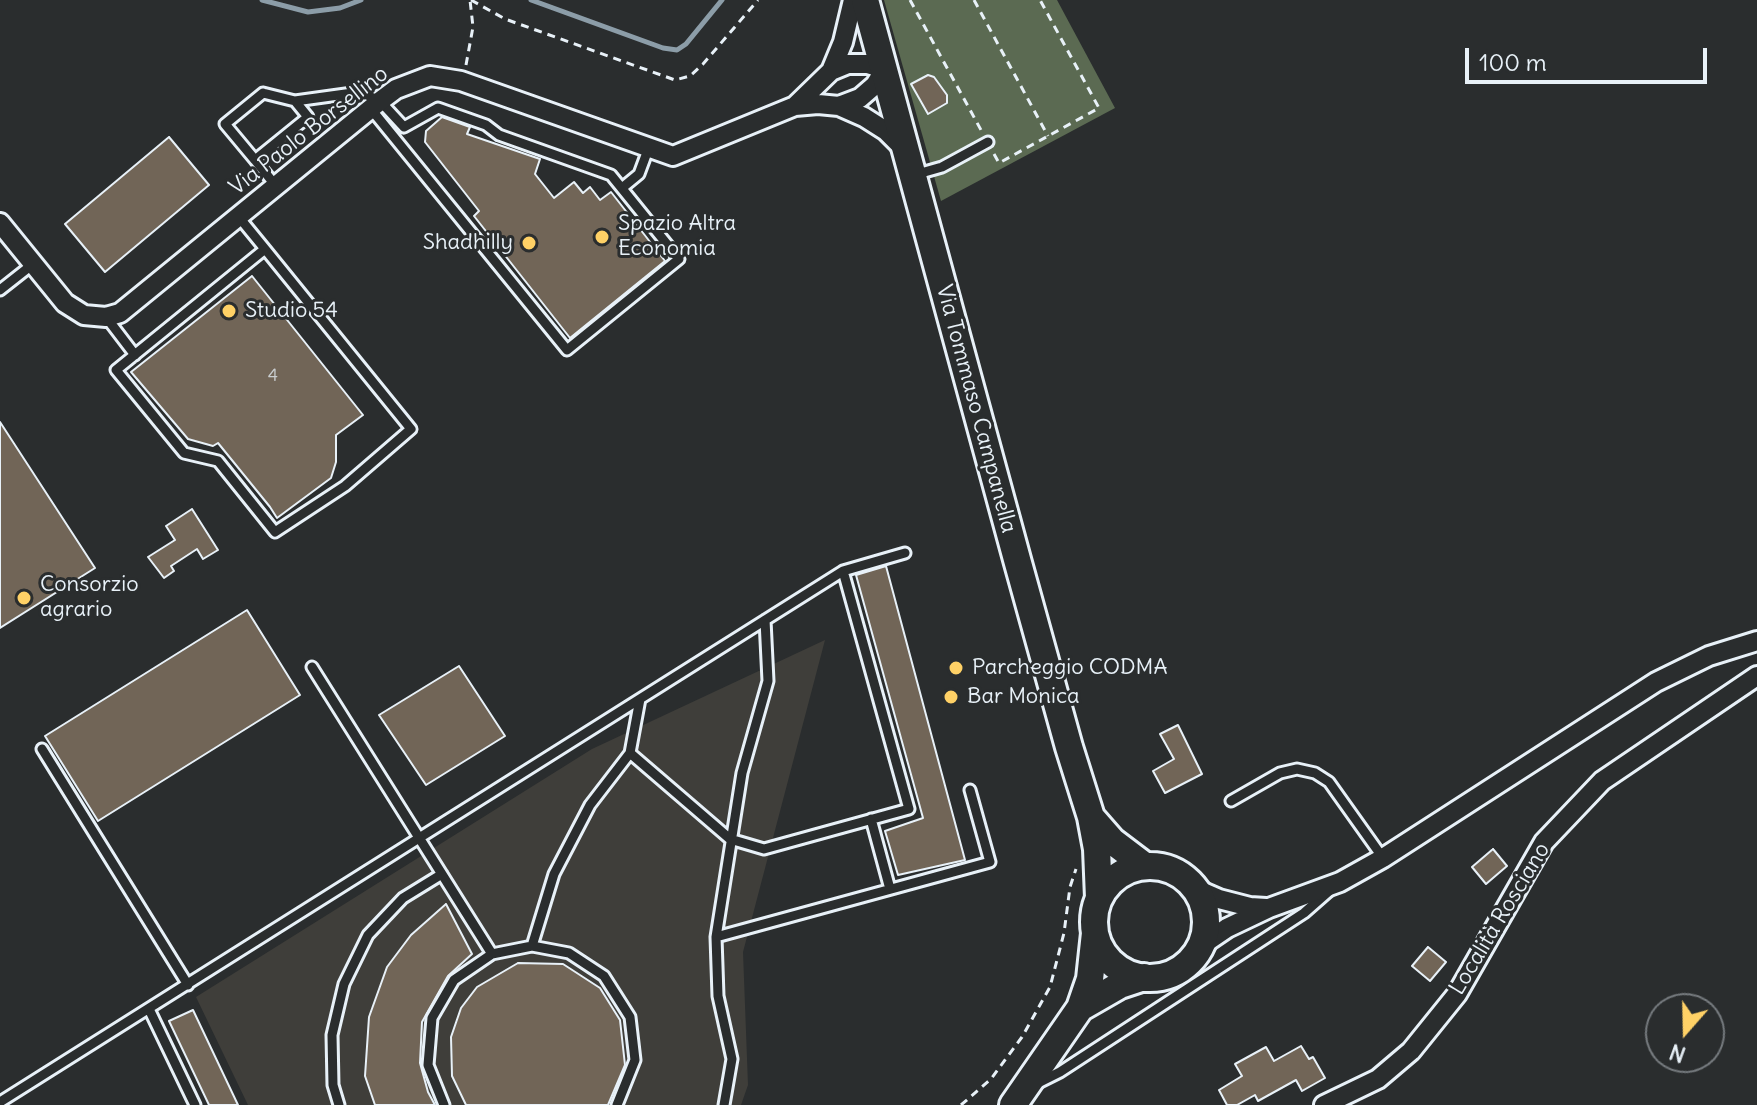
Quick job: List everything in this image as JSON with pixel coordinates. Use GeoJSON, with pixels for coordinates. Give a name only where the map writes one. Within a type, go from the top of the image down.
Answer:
{"type":"FeatureCollection","features":[{"type":"Feature","properties":{"kind":"main road","name":"Via Tommaso Campanella"},"geometry":{"type":"LineString","coordinates":[[865,0],[1026,594],[1091,817],[1097,849],[1099,898]]}},
{"type":"Feature","properties":{"kind":"main road","name":"Via Tommaso Campanella"},"geometry":{"type":"LineString","coordinates":[[1091,817],[1112,841],[1145,866]]}},
{"type":"Feature","properties":{"kind":"main road"},"geometry":{"type":"LineString","coordinates":[[1021,1099],[1080,1008],[1090,979],[1094,921],[1099,898],[1113,879],[1133,868],[1168,868],[1189,880],[1196,889],[1202,899],[1207,922],[1202,945],[1196,955],[1178,971],[1156,978],[1132,975],[1112,963],[1095,933]]}},
{"type":"Feature","properties":{"kind":"main road"},"geometry":{"type":"LineString","coordinates":[[1080,1008],[1120,985],[1144,977]]}},
{"type":"Feature","properties":{"kind":"street","name":"Via Paolo Borsellino"},"geometry":{"type":"LineString","coordinates":[[795,106],[831,71],[843,42],[853,0]]}},
{"type":"Feature","properties":{"kind":"street"},"geometry":{"type":"LineString","coordinates":[[831,71],[848,64],[868,64],[885,69],[875,85],[860,98],[839,106]]}},
{"type":"Feature","properties":{"kind":"street","name":"Via Paolo Borsellino"},"geometry":{"type":"LineString","coordinates":[[106,317],[120,313],[396,89],[430,76],[461,81],[673,156],[795,106],[839,106],[886,131],[911,164]]}},
{"type":"Feature","properties":{"kind":"street"},"geometry":{"type":"LineString","coordinates":[[0,223],[65,303],[84,315],[106,317]]}},
{"type":"Feature","properties":{"kind":"street"},"geometry":{"type":"LineString","coordinates":[[1202,945],[1227,928],[1269,908],[1340,882],[1383,858],[1656,682],[1709,656],[1757,641]]}},
{"type":"Feature","properties":{"kind":"street","name":"Località Rosciano"},"geometry":{"type":"LineString","coordinates":[[1324,1105],[1378,1079],[1411,1051],[1457,994],[1544,842],[1602,781],[1757,676]]}},
{"type":"Feature","properties":{"kind":"street"},"geometry":{"type":"LineString","coordinates":[[1196,889],[1219,899],[1269,908]]}},
{"type":"Feature","properties":{"kind":"lane"},"geometry":{"type":"LineString","coordinates":[[276,186],[225,124],[263,93],[295,101],[360,92],[404,127],[438,108],[486,125],[499,135],[611,175],[679,259],[567,350],[375,105]]}},
{"type":"Feature","properties":{"kind":"lane"},"geometry":{"type":"LineString","coordinates":[[255,160],[308,117],[295,101]]}},
{"type":"Feature","properties":{"kind":"lane"},"geometry":{"type":"LineString","coordinates":[[911,164],[942,167],[988,142]]}},
{"type":"Feature","properties":{"kind":"lane"},"geometry":{"type":"LineString","coordinates":[[622,188],[639,174],[649,147]]}},
{"type":"Feature","properties":{"kind":"lane"},"geometry":{"type":"LineString","coordinates":[[238,216],[265,249],[411,429],[345,486],[275,532],[218,461],[184,453],[116,370],[265,249]]}},
{"type":"Feature","properties":{"kind":"lane"},"geometry":{"type":"LineString","coordinates":[[0,290],[33,264]]}},
{"type":"Feature","properties":{"kind":"lane"},"geometry":{"type":"LineString","coordinates":[[106,317],[135,355]]}},
{"type":"Feature","properties":{"kind":"lane"},"geometry":{"type":"LineString","coordinates":[[0,1102],[843,571],[905,553]]}},
{"type":"Feature","properties":{"kind":"lane"},"geometry":{"type":"LineString","coordinates":[[630,753],[730,839],[764,849],[909,809],[843,571]]}},
{"type":"Feature","properties":{"kind":"lane"},"geometry":{"type":"LineString","coordinates":[[724,1105],[732,1059],[718,996],[716,937],[742,773],[768,681],[765,620]]}},
{"type":"Feature","properties":{"kind":"lane"},"geometry":{"type":"LineString","coordinates":[[312,667],[492,954]]}},
{"type":"Feature","properties":{"kind":"lane"},"geometry":{"type":"LineString","coordinates":[[532,946],[554,874],[590,805],[630,753],[640,699]]}},
{"type":"Feature","properties":{"kind":"lane"},"geometry":{"type":"LineString","coordinates":[[42,749],[188,985]]}},
{"type":"Feature","properties":{"kind":"lane"},"geometry":{"type":"LineString","coordinates":[[1231,801],[1280,773],[1297,769],[1315,773],[1329,782],[1383,858]]}},
{"type":"Feature","properties":{"kind":"lane"},"geometry":{"type":"LineString","coordinates":[[716,937],[990,862],[970,790]]}},
{"type":"Feature","properties":{"kind":"lane"},"geometry":{"type":"LineString","coordinates":[[871,819],[890,889]]}},
{"type":"Feature","properties":{"kind":"lane"},"geometry":{"type":"LineString","coordinates":[[339,1105],[333,1085],[332,1035],[344,984],[368,935],[403,898],[442,874]]}},
{"type":"Feature","properties":{"kind":"lane"},"geometry":{"type":"LineString","coordinates":[[1021,1099],[1304,913],[1340,882]]}},
{"type":"Feature","properties":{"kind":"lane"},"geometry":{"type":"LineString","coordinates":[[444,1105],[428,1065],[432,1018],[454,980],[492,954],[532,946],[569,953],[604,976],[630,1017],[635,1060],[617,1105]]}},
{"type":"Feature","properties":{"kind":"lane"},"geometry":{"type":"LineString","coordinates":[[149,1009],[195,1105]]}},
{"type":"Feature","properties":{"kind":"path"},"geometry":{"type":"LineString","coordinates":[[471,0],[505,19],[675,80],[690,76],[758,0]]}},
{"type":"Feature","properties":{"kind":"path"},"geometry":{"type":"LineString","coordinates":[[461,81],[473,27],[471,0]]}},
{"type":"Feature","properties":{"kind":"path"},"geometry":{"type":"LineString","coordinates":[[910,0],[999,163],[1099,108],[1040,0]]}},
{"type":"Feature","properties":{"kind":"path"},"geometry":{"type":"LineString","coordinates":[[974,0],[1048,136]]}},
{"type":"Feature","properties":{"kind":"path"},"geometry":{"type":"LineString","coordinates":[[961,1105],[991,1079],[1022,1037],[1050,987],[1064,933],[1070,887],[1077,867]]}},
{"type":"Feature","properties":{"kind":"shaded area"},"geometry":{"type":"Polygon","coordinates":[[[825,640],[743,952],[748,1085],[741,1105],[248,1105],[196,997],[592,749],[825,640]]]}},
{"type":"Feature","properties":{"kind":"green space"},"geometry":{"type":"Polygon","coordinates":[[[884,0],[1057,0],[1115,108],[941,201],[884,0]]]}},
{"type":"Feature","properties":{"kind":"building"},"geometry":{"type":"Polygon","coordinates":[[[928,75],[934,77],[947,95],[947,103],[928,114],[911,84],[928,75]]]}},
{"type":"Feature","properties":{"kind":"building","name":"Spazio Altra Economia"},"geometry":{"type":"Polygon","coordinates":[[[442,117],[470,127],[467,134],[540,159],[535,174],[554,198],[574,182],[583,193],[590,187],[600,200],[611,192],[665,261],[570,338],[474,216],[479,211],[425,142],[426,131],[442,117]]]}},
{"type":"Feature","properties":{"kind":"building"},"geometry":{"type":"Polygon","coordinates":[[[169,137],[209,185],[105,272],[65,224],[169,137]]]}},
{"type":"Feature","properties":{"kind":"building"},"geometry":{"type":"Polygon","coordinates":[[[252,276],[363,415],[336,435],[336,462],[331,478],[277,518],[218,443],[213,446],[188,439],[131,372],[252,276]]]}},
{"type":"Feature","properties":{"kind":"building"},"geometry":{"type":"Polygon","coordinates":[[[0,422],[95,568],[0,628],[0,422]]]}},
{"type":"Feature","properties":{"kind":"building"},"geometry":{"type":"Polygon","coordinates":[[[192,509],[218,550],[203,559],[197,549],[171,566],[174,571],[164,578],[148,557],[175,540],[166,526],[192,509]]]}},
{"type":"Feature","properties":{"kind":"building"},"geometry":{"type":"Polygon","coordinates":[[[886,566],[965,860],[898,875],[885,831],[923,818],[856,575],[886,566]]]}},
{"type":"Feature","properties":{"kind":"building"},"geometry":{"type":"Polygon","coordinates":[[[247,610],[300,695],[98,821],[45,736],[247,610]]]}},
{"type":"Feature","properties":{"kind":"building"},"geometry":{"type":"Polygon","coordinates":[[[459,666],[505,736],[426,785],[379,715],[459,666]]]}},
{"type":"Feature","properties":{"kind":"building"},"geometry":{"type":"Polygon","coordinates":[[[1178,725],[1202,774],[1165,793],[1153,771],[1174,759],[1160,734],[1178,725]]]}},
{"type":"Feature","properties":{"kind":"building"},"geometry":{"type":"Polygon","coordinates":[[[1493,849],[1507,866],[1486,884],[1472,867],[1493,849]]]}},
{"type":"Feature","properties":{"kind":"building"},"geometry":{"type":"Polygon","coordinates":[[[446,904],[472,954],[448,976],[422,1022],[420,1063],[435,1105],[375,1105],[365,1076],[369,1017],[387,967],[411,935],[446,904]]]}},
{"type":"Feature","properties":{"kind":"building"},"geometry":{"type":"Polygon","coordinates":[[[1428,947],[1446,962],[1430,981],[1412,966],[1428,947]]]}},
{"type":"Feature","properties":{"kind":"building"},"geometry":{"type":"Polygon","coordinates":[[[518,963],[563,964],[600,988],[620,1020],[625,1065],[608,1105],[466,1105],[452,1076],[451,1037],[461,1008],[477,987],[518,963]]]}},
{"type":"Feature","properties":{"kind":"building"},"geometry":{"type":"Polygon","coordinates":[[[193,1010],[238,1105],[209,1105],[169,1021],[193,1010]]]}},
{"type":"Feature","properties":{"kind":"building"},"geometry":{"type":"Polygon","coordinates":[[[1301,1046],[1309,1059],[1313,1057],[1325,1078],[1302,1091],[1296,1080],[1258,1101],[1255,1095],[1237,1105],[1227,1105],[1219,1090],[1242,1076],[1235,1064],[1266,1047],[1274,1061],[1301,1046]]]}},
{"type":"Feature","properties":{"kind":"waterway"},"geometry":{"type":"LineString","coordinates":[[262,0],[308,12],[340,8],[361,0]]}},
{"type":"Feature","properties":{"kind":"waterway"},"geometry":{"type":"LineString","coordinates":[[531,0],[663,48],[677,50],[686,44],[722,0]]}},
{"type":"Feature","properties":{"kind":"place","name":"Spazio Altra Economia"},"geometry":{"type":"Point","coordinates":[602,237]}},
{"type":"Feature","properties":{"kind":"place","name":"Shadhilly"},"geometry":{"type":"Point","coordinates":[529,243]}},
{"type":"Feature","properties":{"kind":"place","name":"Studio 54"},"geometry":{"type":"Point","coordinates":[229,311]}},
{"type":"Feature","properties":{"kind":"place","name":"Consorzio agrario"},"geometry":{"type":"Point","coordinates":[24,598]}},
{"type":"Feature","properties":{"kind":"place","name":"Parcheggio CODMA"},"geometry":{"type":"Point","coordinates":[956,668]}},
{"type":"Feature","properties":{"kind":"place","name":"Bar Monica"},"geometry":{"type":"Point","coordinates":[951,697]}}]}
